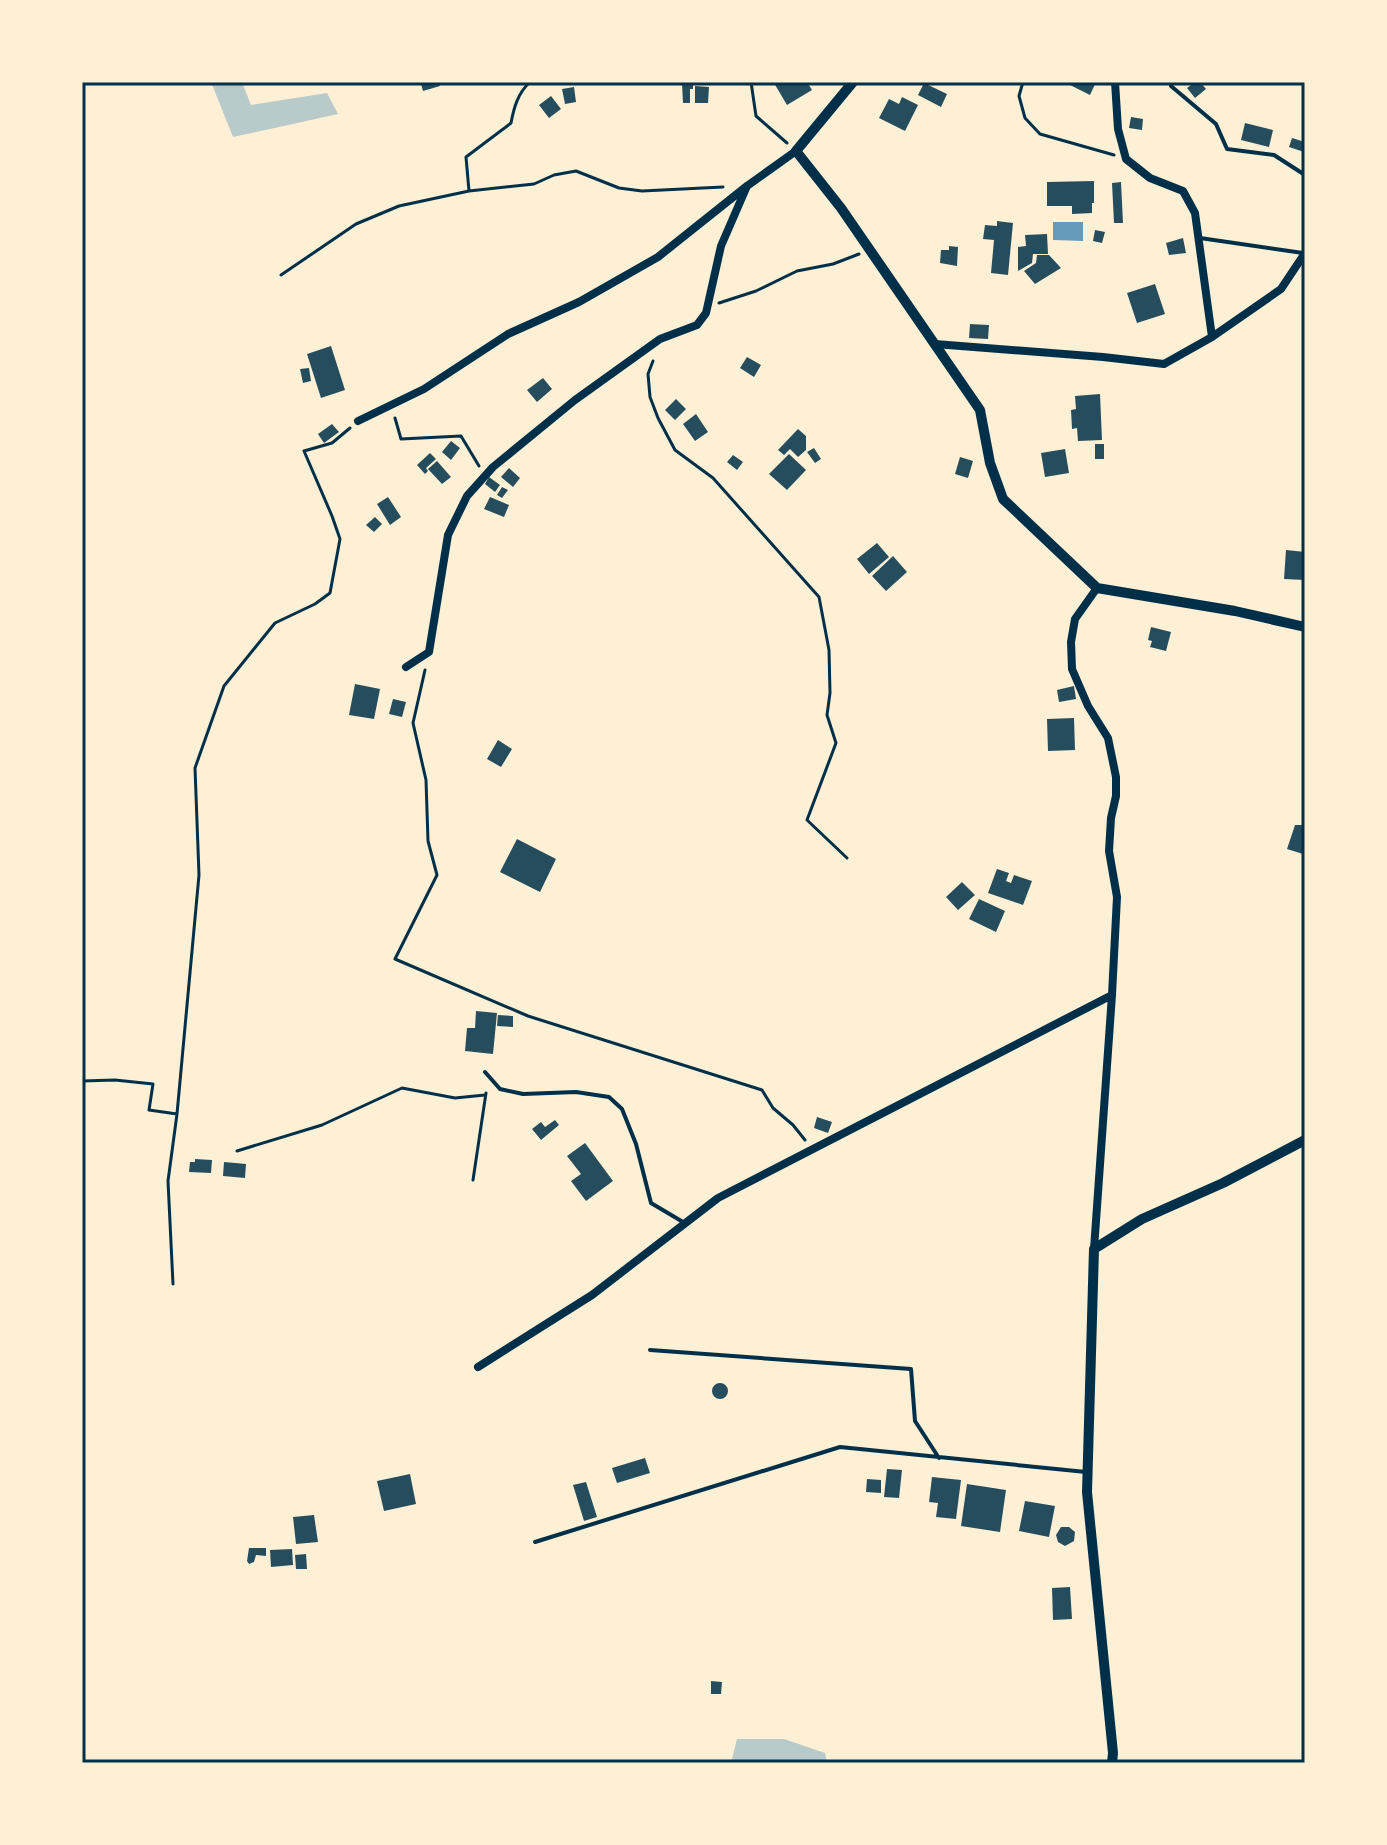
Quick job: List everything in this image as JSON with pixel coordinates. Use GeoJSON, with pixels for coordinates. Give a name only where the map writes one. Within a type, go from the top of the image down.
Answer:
{"type":"FeatureCollection","features":[{"type":"Feature","properties":{"kind":"street"},"geometry":{"type":"LineString","coordinates":[[358,421],[424,389],[508,334],[579,302],[658,257],[796,151],[853,82]]}},
{"type":"Feature","properties":{"kind":"street"},"geometry":{"type":"LineString","coordinates":[[1115,82],[1118,129],[1126,159],[1150,178],[1183,191],[1195,213],[1212,337]]}},
{"type":"Feature","properties":{"kind":"street"},"geometry":{"type":"LineString","coordinates":[[796,151],[841,208],[980,410],[990,463],[1003,499],[1097,588],[1235,611],[1305,627]]}},
{"type":"Feature","properties":{"kind":"street"},"geometry":{"type":"LineString","coordinates":[[406,667],[429,652],[448,535],[467,496],[493,467],[575,400],[660,339],[697,325],[706,313],[721,246],[747,186]]}},
{"type":"Feature","properties":{"kind":"street"},"geometry":{"type":"LineString","coordinates":[[935,344],[1164,364],[1212,337],[1281,289],[1305,254]]}},
{"type":"Feature","properties":{"kind":"street"},"geometry":{"type":"LineString","coordinates":[[1097,588],[1075,619],[1071,642],[1072,669],[1088,706],[1108,738],[1116,777],[1109,851],[1117,897],[1094,1249],[1087,1492],[1112,1763]]}},
{"type":"Feature","properties":{"kind":"street"},"geometry":{"type":"LineString","coordinates":[[478,1367],[592,1295],[718,1198],[1112,995]]}},
{"type":"Feature","properties":{"kind":"street"},"geometry":{"type":"LineString","coordinates":[[1094,1249],[1142,1219],[1223,1183],[1305,1140]]}},
{"type":"Feature","properties":{"kind":"lane"},"geometry":{"type":"LineString","coordinates":[[1171,86],[1216,124],[1227,149],[1274,155],[1305,175]]}},
{"type":"Feature","properties":{"kind":"lane"},"geometry":{"type":"LineString","coordinates":[[1200,238],[1305,254]]}},
{"type":"Feature","properties":{"kind":"lane"},"geometry":{"type":"LineString","coordinates":[[485,1072],[500,1089],[523,1094],[576,1092],[609,1097],[622,1109],[636,1144],[651,1203],[685,1223]]}},
{"type":"Feature","properties":{"kind":"lane"},"geometry":{"type":"LineString","coordinates":[[650,1350],[911,1369],[915,1421],[939,1458]]}},
{"type":"Feature","properties":{"kind":"lane"},"geometry":{"type":"LineString","coordinates":[[535,1542],[840,1447],[1089,1472]]}},
{"type":"Feature","properties":{"kind":"path"},"geometry":{"type":"LineString","coordinates":[[469,191],[466,157],[511,123],[514,104],[530,82]]}},
{"type":"Feature","properties":{"kind":"path"},"geometry":{"type":"LineString","coordinates":[[751,82],[758,120],[796,151]]}},
{"type":"Feature","properties":{"kind":"path"},"geometry":{"type":"LineString","coordinates":[[1023,82],[1019,96],[1025,118],[1040,134],[1126,159]]}},
{"type":"Feature","properties":{"kind":"path"},"geometry":{"type":"LineString","coordinates":[[281,275],[356,224],[399,206],[469,191],[534,184],[554,175],[576,171],[619,188],[642,191],[747,186]]}},
{"type":"Feature","properties":{"kind":"path"},"geometry":{"type":"LineString","coordinates":[[708,307],[756,291],[797,271],[833,264],[870,249]]}},
{"type":"Feature","properties":{"kind":"path"},"geometry":{"type":"LineString","coordinates":[[660,339],[648,374],[650,397],[675,450],[713,478],[819,597],[829,650],[827,715],[836,743],[807,820],[847,858]]}},
{"type":"Feature","properties":{"kind":"path"},"geometry":{"type":"LineString","coordinates":[[389,406],[401,439],[461,436],[485,476]]}},
{"type":"Feature","properties":{"kind":"path"},"geometry":{"type":"LineString","coordinates":[[173,1284],[168,1181],[199,875],[195,768],[224,686],[275,623],[315,604],[330,593],[340,539],[304,451],[332,443],[358,421]]}},
{"type":"Feature","properties":{"kind":"path"},"geometry":{"type":"LineString","coordinates":[[429,652],[413,723],[426,780],[428,841],[437,875],[395,959],[528,1016],[762,1090],[773,1108],[793,1125],[813,1149]]}},
{"type":"Feature","properties":{"kind":"path"},"geometry":{"type":"LineString","coordinates":[[473,1180],[485,1095],[492,1080]]}},
{"type":"Feature","properties":{"kind":"path"},"geometry":{"type":"LineString","coordinates":[[82,1081],[153,1084],[149,1110],[177,1114]]}},
{"type":"Feature","properties":{"kind":"path"},"geometry":{"type":"LineString","coordinates":[[237,1151],[322,1125],[402,1088],[455,1098],[485,1095]]}},
{"type":"Feature","properties":{"kind":"shaded area"},"geometry":{"type":"Polygon","coordinates":[[[211,82],[242,82],[251,105],[327,93],[338,114],[233,137],[211,82]]]}},
{"type":"Feature","properties":{"kind":"shaded area"},"geometry":{"type":"Polygon","coordinates":[[[737,1739],[784,1739],[825,1753],[827,1763],[731,1763],[737,1739]]]}},
{"type":"Feature","properties":{"kind":"water"},"geometry":{"type":"Polygon","coordinates":[[[1053,222],[1083,222],[1083,241],[1053,240],[1053,222]]]}},
{"type":"Feature","properties":{"kind":"building"},"geometry":{"type":"Polygon","coordinates":[[[438,82],[440,86],[423,91],[421,84],[438,82]]]}},
{"type":"Feature","properties":{"kind":"building"},"geometry":{"type":"Polygon","coordinates":[[[776,82],[807,82],[812,90],[787,105],[776,82]]]}},
{"type":"Feature","properties":{"kind":"building"},"geometry":{"type":"Polygon","coordinates":[[[1064,82],[1096,82],[1090,95],[1064,82]]]}},
{"type":"Feature","properties":{"kind":"building"},"geometry":{"type":"Polygon","coordinates":[[[1200,82],[1206,89],[1195,98],[1187,88],[1200,82]]]}},
{"type":"Feature","properties":{"kind":"building"},"geometry":{"type":"Polygon","coordinates":[[[924,83],[947,94],[941,107],[918,95],[924,83]]]}},
{"type":"Feature","properties":{"kind":"building"},"geometry":{"type":"Polygon","coordinates":[[[682,84],[693,84],[690,103],[683,103],[682,84]]]}},
{"type":"Feature","properties":{"kind":"building"},"geometry":{"type":"Polygon","coordinates":[[[695,86],[709,87],[708,103],[695,103],[695,86]]]}},
{"type":"Feature","properties":{"kind":"building"},"geometry":{"type":"Polygon","coordinates":[[[574,87],[576,102],[565,104],[562,89],[574,87]]]}},
{"type":"Feature","properties":{"kind":"building"},"geometry":{"type":"Polygon","coordinates":[[[551,96],[561,109],[549,118],[539,105],[551,96]]]}},
{"type":"Feature","properties":{"kind":"building"},"geometry":{"type":"Polygon","coordinates":[[[902,97],[918,105],[905,131],[879,118],[889,99],[899,104],[902,97]]]}},
{"type":"Feature","properties":{"kind":"building"},"geometry":{"type":"Polygon","coordinates":[[[1131,117],[1143,119],[1142,130],[1129,128],[1131,117]]]}},
{"type":"Feature","properties":{"kind":"building"},"geometry":{"type":"Polygon","coordinates":[[[1245,123],[1273,130],[1269,147],[1241,140],[1245,123]]]}},
{"type":"Feature","properties":{"kind":"building"},"geometry":{"type":"Polygon","coordinates":[[[1292,138],[1305,142],[1304,152],[1289,147],[1292,138]]]}},
{"type":"Feature","properties":{"kind":"building"},"geometry":{"type":"Polygon","coordinates":[[[1094,181],[1092,213],[1072,214],[1072,206],[1047,206],[1047,182],[1094,181]]]}},
{"type":"Feature","properties":{"kind":"building"},"geometry":{"type":"Polygon","coordinates":[[[1121,182],[1123,223],[1114,223],[1112,183],[1121,182]]]}},
{"type":"Feature","properties":{"kind":"building"},"geometry":{"type":"Polygon","coordinates":[[[997,221],[1013,223],[1008,275],[991,273],[994,240],[983,239],[985,225],[997,226],[997,221]]]}},
{"type":"Feature","properties":{"kind":"building"},"geometry":{"type":"Polygon","coordinates":[[[1095,230],[1105,232],[1102,243],[1093,241],[1095,230]]]}},
{"type":"Feature","properties":{"kind":"building"},"geometry":{"type":"Polygon","coordinates":[[[1047,234],[1048,254],[1033,254],[1032,263],[1018,271],[1018,247],[1026,246],[1025,235],[1047,234]]]}},
{"type":"Feature","properties":{"kind":"building"},"geometry":{"type":"Polygon","coordinates":[[[1183,238],[1186,253],[1169,255],[1166,243],[1183,238]]]}},
{"type":"Feature","properties":{"kind":"building"},"geometry":{"type":"Polygon","coordinates":[[[949,246],[958,247],[957,266],[940,263],[941,250],[949,250],[949,246]]]}},
{"type":"Feature","properties":{"kind":"building"},"geometry":{"type":"Polygon","coordinates":[[[1037,255],[1049,255],[1061,268],[1035,284],[1024,271],[1036,263],[1037,255]]]}},
{"type":"Feature","properties":{"kind":"building"},"geometry":{"type":"Polygon","coordinates":[[[1155,284],[1165,314],[1137,323],[1127,293],[1155,284]]]}},
{"type":"Feature","properties":{"kind":"building"},"geometry":{"type":"Polygon","coordinates":[[[970,324],[989,325],[988,339],[969,338],[970,324]]]}},
{"type":"Feature","properties":{"kind":"building"},"geometry":{"type":"Polygon","coordinates":[[[331,346],[345,390],[321,398],[307,354],[331,346]]]}},
{"type":"Feature","properties":{"kind":"building"},"geometry":{"type":"Polygon","coordinates":[[[747,357],[761,365],[754,377],[740,368],[747,357]]]}},
{"type":"Feature","properties":{"kind":"building"},"geometry":{"type":"Polygon","coordinates":[[[309,368],[311,381],[303,383],[300,369],[309,368]]]}},
{"type":"Feature","properties":{"kind":"building"},"geometry":{"type":"Polygon","coordinates":[[[543,378],[552,389],[537,402],[527,390],[543,378]]]}},
{"type":"Feature","properties":{"kind":"building"},"geometry":{"type":"Polygon","coordinates":[[[1100,394],[1102,440],[1078,441],[1077,428],[1072,429],[1071,410],[1076,409],[1075,396],[1100,394]]]}},
{"type":"Feature","properties":{"kind":"building"},"geometry":{"type":"Polygon","coordinates":[[[676,399],[686,409],[675,420],[665,410],[676,399]]]}},
{"type":"Feature","properties":{"kind":"building"},"geometry":{"type":"Polygon","coordinates":[[[696,414],[708,432],[695,441],[683,424],[696,414]]]}},
{"type":"Feature","properties":{"kind":"building"},"geometry":{"type":"Polygon","coordinates":[[[332,424],[339,432],[324,443],[318,434],[332,424]]]}},
{"type":"Feature","properties":{"kind":"building"},"geometry":{"type":"Polygon","coordinates":[[[798,429],[806,436],[806,450],[798,457],[790,449],[784,455],[778,450],[798,429]]]}},
{"type":"Feature","properties":{"kind":"building"},"geometry":{"type":"Polygon","coordinates":[[[451,441],[460,448],[451,460],[442,452],[451,441]]]}},
{"type":"Feature","properties":{"kind":"building"},"geometry":{"type":"Polygon","coordinates":[[[1095,444],[1104,444],[1104,459],[1095,459],[1095,444]]]}},
{"type":"Feature","properties":{"kind":"building"},"geometry":{"type":"Polygon","coordinates":[[[814,448],[821,459],[815,463],[807,452],[814,448]]]}},
{"type":"Feature","properties":{"kind":"building"},"geometry":{"type":"Polygon","coordinates":[[[1065,449],[1069,473],[1045,477],[1041,453],[1065,449]]]}},
{"type":"Feature","properties":{"kind":"building"},"geometry":{"type":"Polygon","coordinates":[[[430,453],[436,459],[426,468],[428,471],[425,474],[417,465],[430,453]]]}},
{"type":"Feature","properties":{"kind":"building"},"geometry":{"type":"Polygon","coordinates":[[[789,454],[806,470],[787,490],[769,474],[789,454]]]}},
{"type":"Feature","properties":{"kind":"building"},"geometry":{"type":"Polygon","coordinates":[[[733,455],[743,462],[737,470],[727,462],[733,455]]]}},
{"type":"Feature","properties":{"kind":"building"},"geometry":{"type":"Polygon","coordinates":[[[960,457],[973,461],[968,478],[955,474],[960,457]]]}},
{"type":"Feature","properties":{"kind":"building"},"geometry":{"type":"Polygon","coordinates":[[[437,461],[451,477],[442,484],[428,469],[437,461]]]}},
{"type":"Feature","properties":{"kind":"building"},"geometry":{"type":"Polygon","coordinates":[[[509,468],[520,478],[513,487],[501,477],[509,468]]]}},
{"type":"Feature","properties":{"kind":"building"},"geometry":{"type":"Polygon","coordinates":[[[489,477],[500,485],[495,492],[485,484],[489,477]]]}},
{"type":"Feature","properties":{"kind":"building"},"geometry":{"type":"Polygon","coordinates":[[[502,487],[508,490],[502,498],[497,495],[502,487]]]}},
{"type":"Feature","properties":{"kind":"building"},"geometry":{"type":"Polygon","coordinates":[[[388,497],[401,517],[390,525],[377,504],[388,497]]]}},
{"type":"Feature","properties":{"kind":"building"},"geometry":{"type":"Polygon","coordinates":[[[490,497],[509,505],[504,517],[484,509],[490,497]]]}},
{"type":"Feature","properties":{"kind":"building"},"geometry":{"type":"Polygon","coordinates":[[[375,517],[382,524],[374,532],[366,525],[375,517]]]}},
{"type":"Feature","properties":{"kind":"building"},"geometry":{"type":"Polygon","coordinates":[[[877,543],[889,557],[869,574],[857,559],[877,543]]]}},
{"type":"Feature","properties":{"kind":"building"},"geometry":{"type":"Polygon","coordinates":[[[1286,550],[1305,552],[1305,580],[1284,579],[1286,550]]]}},
{"type":"Feature","properties":{"kind":"building"},"geometry":{"type":"Polygon","coordinates":[[[893,556],[907,572],[886,591],[872,576],[893,556]]]}},
{"type":"Feature","properties":{"kind":"building"},"geometry":{"type":"Polygon","coordinates":[[[1151,627],[1171,632],[1166,651],[1150,647],[1151,627]]]}},
{"type":"Feature","properties":{"kind":"building"},"geometry":{"type":"Polygon","coordinates":[[[355,684],[380,689],[374,719],[349,715],[355,684]]]}},
{"type":"Feature","properties":{"kind":"building"},"geometry":{"type":"Polygon","coordinates":[[[1074,686],[1076,699],[1059,702],[1057,690],[1074,686]]]}},
{"type":"Feature","properties":{"kind":"building"},"geometry":{"type":"Polygon","coordinates":[[[393,699],[406,702],[402,717],[389,714],[393,699]]]}},
{"type":"Feature","properties":{"kind":"building"},"geometry":{"type":"Polygon","coordinates":[[[1074,718],[1075,750],[1048,751],[1047,719],[1074,718]]]}},
{"type":"Feature","properties":{"kind":"building"},"geometry":{"type":"Polygon","coordinates":[[[498,740],[512,749],[501,767],[487,759],[498,740]]]}},
{"type":"Feature","properties":{"kind":"building"},"geometry":{"type":"Polygon","coordinates":[[[1295,825],[1305,825],[1303,854],[1287,849],[1295,825]]]}},
{"type":"Feature","properties":{"kind":"building"},"geometry":{"type":"Polygon","coordinates":[[[517,839],[556,859],[540,892],[500,872],[517,839]]]}},
{"type":"Feature","properties":{"kind":"building"},"geometry":{"type":"Polygon","coordinates":[[[997,869],[1009,873],[1006,881],[1011,883],[1014,875],[1032,881],[1023,905],[988,893],[997,869]]]}},
{"type":"Feature","properties":{"kind":"building"},"geometry":{"type":"Polygon","coordinates":[[[962,882],[975,895],[958,910],[946,897],[962,882]]]}},
{"type":"Feature","properties":{"kind":"building"},"geometry":{"type":"Polygon","coordinates":[[[979,899],[1005,911],[996,932],[969,919],[979,899]]]}},
{"type":"Feature","properties":{"kind":"building"},"geometry":{"type":"Polygon","coordinates":[[[476,1011],[497,1013],[493,1054],[465,1051],[467,1028],[475,1028],[476,1011]]]}},
{"type":"Feature","properties":{"kind":"building"},"geometry":{"type":"Polygon","coordinates":[[[498,1015],[513,1016],[513,1027],[497,1026],[498,1015]]]}},
{"type":"Feature","properties":{"kind":"building"},"geometry":{"type":"Polygon","coordinates":[[[817,1117],[832,1122],[828,1133],[814,1128],[817,1117]]]}},
{"type":"Feature","properties":{"kind":"building"},"geometry":{"type":"Polygon","coordinates":[[[555,1120],[559,1125],[541,1140],[532,1129],[541,1122],[545,1127],[555,1120]]]}},
{"type":"Feature","properties":{"kind":"building"},"geometry":{"type":"Polygon","coordinates":[[[585,1143],[613,1181],[586,1201],[571,1181],[581,1174],[567,1156],[585,1143]]]}},
{"type":"Feature","properties":{"kind":"building"},"geometry":{"type":"Polygon","coordinates":[[[195,1159],[212,1160],[211,1173],[189,1172],[190,1162],[195,1162],[195,1159]]]}},
{"type":"Feature","properties":{"kind":"building"},"geometry":{"type":"Polygon","coordinates":[[[224,1162],[246,1164],[245,1178],[223,1176],[224,1162]]]}},
{"type":"Feature","properties":{"kind":"building"},"geometry":{"type":"Polygon","coordinates":[[[720,1383],[726,1385],[726,1397],[720,1399],[714,1397],[712,1391],[714,1385],[720,1383]]]}},
{"type":"Feature","properties":{"kind":"building"},"geometry":{"type":"Polygon","coordinates":[[[645,1458],[650,1473],[617,1483],[612,1468],[645,1458]]]}},
{"type":"Feature","properties":{"kind":"building"},"geometry":{"type":"Polygon","coordinates":[[[887,1469],[902,1470],[899,1498],[884,1497],[887,1469]]]}},
{"type":"Feature","properties":{"kind":"building"},"geometry":{"type":"Polygon","coordinates":[[[410,1474],[416,1504],[384,1511],[377,1481],[410,1474]]]}},
{"type":"Feature","properties":{"kind":"building"},"geometry":{"type":"Polygon","coordinates":[[[932,1477],[961,1480],[956,1519],[936,1517],[938,1503],[929,1502],[932,1477]]]}},
{"type":"Feature","properties":{"kind":"building"},"geometry":{"type":"Polygon","coordinates":[[[867,1479],[881,1480],[881,1493],[866,1492],[867,1479]]]}},
{"type":"Feature","properties":{"kind":"building"},"geometry":{"type":"Polygon","coordinates":[[[586,1482],[597,1517],[584,1521],[573,1485],[586,1482]]]}},
{"type":"Feature","properties":{"kind":"building"},"geometry":{"type":"Polygon","coordinates":[[[967,1484],[1006,1490],[1000,1532],[961,1526],[967,1484]]]}},
{"type":"Feature","properties":{"kind":"building"},"geometry":{"type":"Polygon","coordinates":[[[1025,1501],[1055,1506],[1049,1537],[1019,1531],[1025,1501]]]}},
{"type":"Feature","properties":{"kind":"building"},"geometry":{"type":"Polygon","coordinates":[[[314,1515],[318,1542],[296,1544],[293,1517],[314,1515]]]}},
{"type":"Feature","properties":{"kind":"building"},"geometry":{"type":"Polygon","coordinates":[[[1061,1527],[1069,1527],[1075,1532],[1074,1541],[1065,1546],[1058,1542],[1056,1535],[1061,1527]]]}},
{"type":"Feature","properties":{"kind":"building"},"geometry":{"type":"Polygon","coordinates":[[[249,1548],[266,1548],[266,1556],[256,1555],[254,1562],[249,1564],[249,1548]]]}},
{"type":"Feature","properties":{"kind":"building"},"geometry":{"type":"Polygon","coordinates":[[[292,1549],[293,1565],[271,1567],[270,1550],[292,1549]]]}},
{"type":"Feature","properties":{"kind":"building"},"geometry":{"type":"Polygon","coordinates":[[[306,1554],[307,1569],[296,1569],[295,1555],[306,1554]]]}},
{"type":"Feature","properties":{"kind":"building"},"geometry":{"type":"Polygon","coordinates":[[[1070,1587],[1072,1619],[1053,1620],[1052,1588],[1070,1587]]]}},
{"type":"Feature","properties":{"kind":"building"},"geometry":{"type":"Polygon","coordinates":[[[711,1681],[722,1682],[721,1694],[711,1694],[711,1681]]]}}]}
